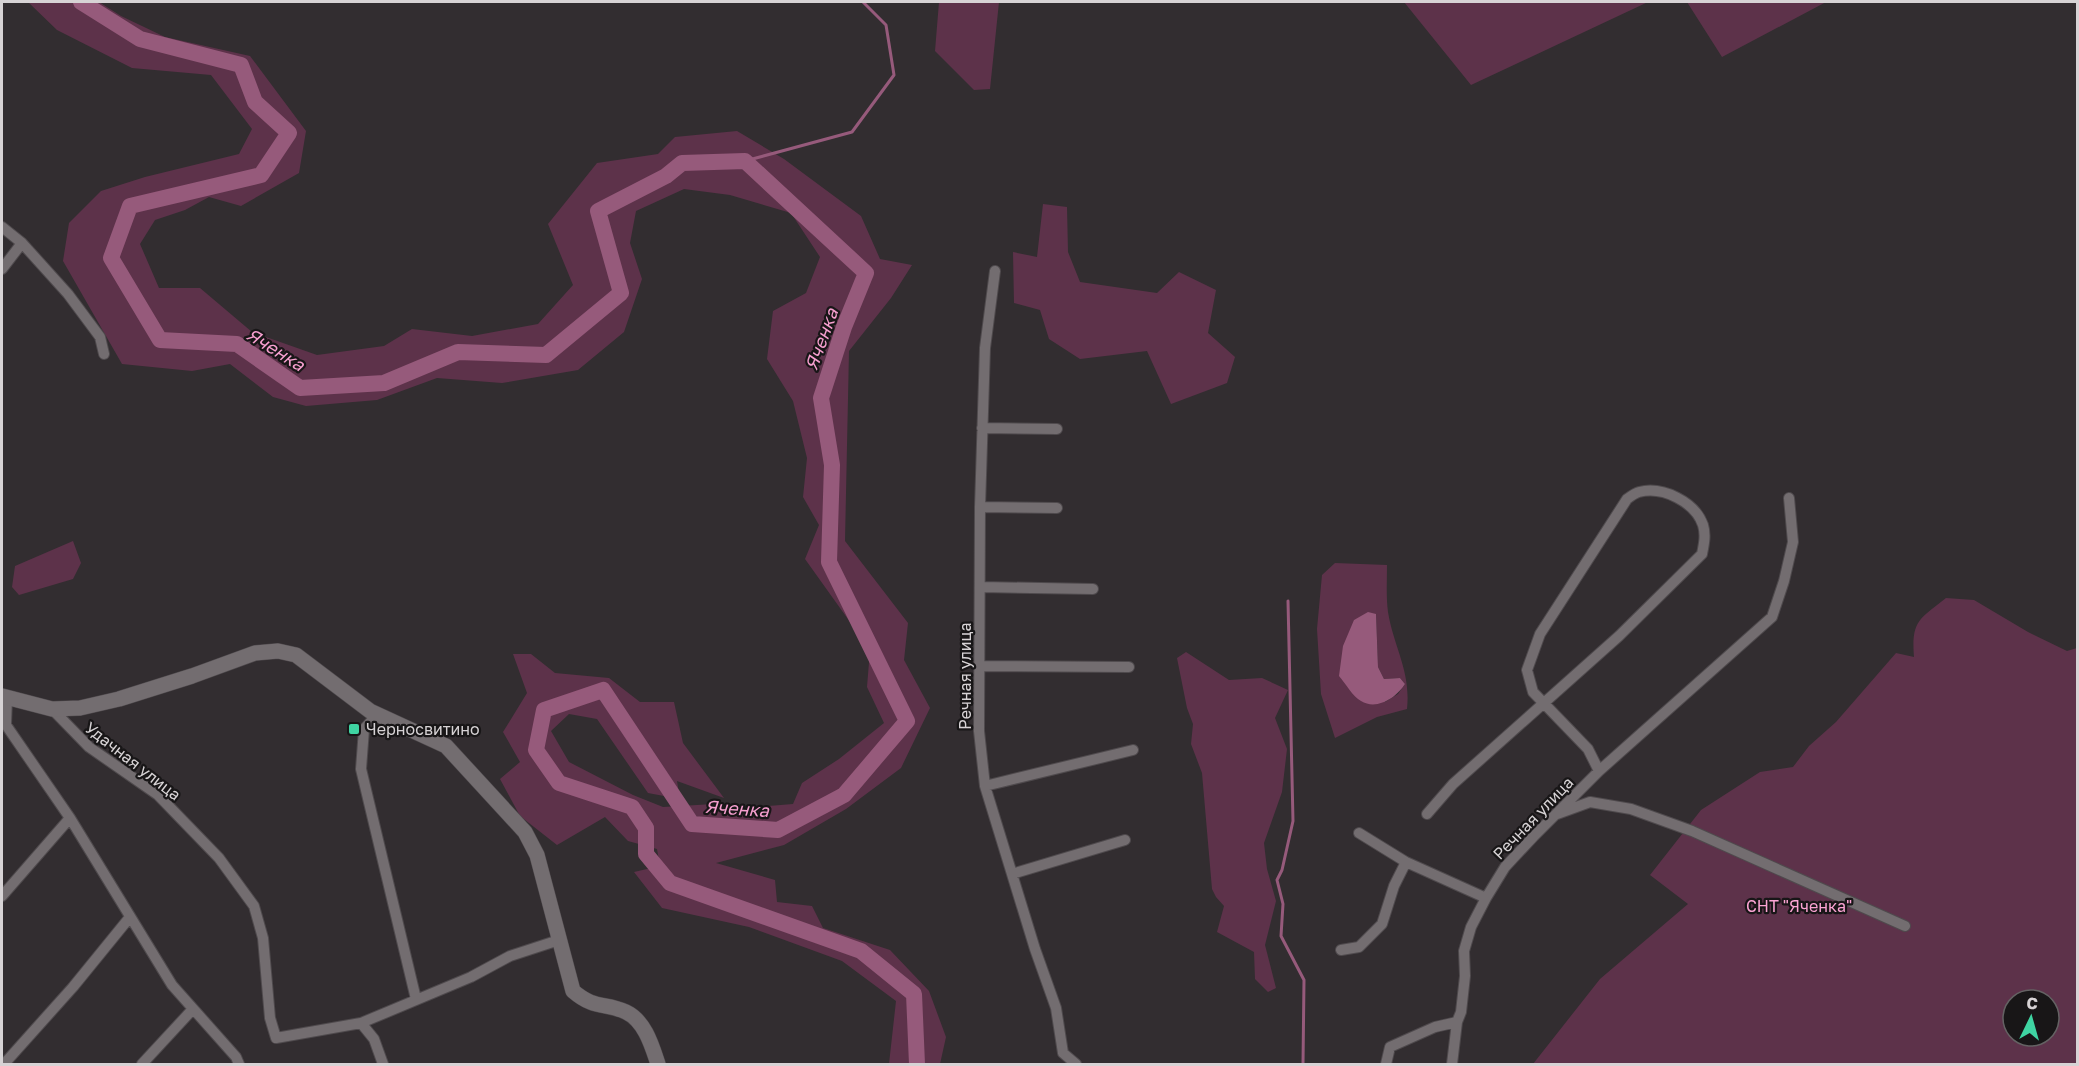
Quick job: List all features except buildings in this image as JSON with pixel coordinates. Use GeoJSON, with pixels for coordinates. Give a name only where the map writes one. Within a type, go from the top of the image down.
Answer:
{"type":"FeatureCollection","features":[{"type":"Feature","properties":{"kind":"street"},"geometry":{"type":"LineString","coordinates":[[2,227],[22,243],[68,294],[100,337],[104,354]]}},
{"type":"Feature","properties":{"kind":"street"},"geometry":{"type":"LineString","coordinates":[[2,269],[22,243]]}},
{"type":"Feature","properties":{"kind":"street","name":"Речная улица"},"geometry":{"type":"LineString","coordinates":[[995,271],[985,348],[982,428],[979,730],[986,786],[1035,949],[1056,1008],[1063,1053],[1076,1065]]}},
{"type":"Feature","properties":{"kind":"street"},"geometry":{"type":"LineString","coordinates":[[982,428],[1057,429]]}},
{"type":"Feature","properties":{"kind":"street"},"geometry":{"type":"LineString","coordinates":[[1427,814],[1453,784],[1482,760],[1543,702],[1619,636],[1702,554],[1705,536],[1702,524],[1685,503],[1671,494],[1653,490],[1638,492],[1627,498],[1540,634],[1527,670],[1533,692],[1543,702],[1588,749],[1599,771]]}},
{"type":"Feature","properties":{"kind":"street","name":"Речная улица"},"geometry":{"type":"LineString","coordinates":[[1452,1065],[1465,975],[1464,951],[1472,927],[1486,898],[1505,867],[1554,815],[1599,771],[1772,617],[1784,581],[1793,542],[1789,498]]}},
{"type":"Feature","properties":{"kind":"street"},"geometry":{"type":"LineString","coordinates":[[980,507],[1057,508]]}},
{"type":"Feature","properties":{"kind":"street"},"geometry":{"type":"LineString","coordinates":[[981,587],[1093,589]]}},
{"type":"Feature","properties":{"kind":"street"},"geometry":{"type":"LineString","coordinates":[[239,1065],[236,1057],[172,985],[70,818],[4,728],[4,697],[52,709],[80,708],[192,676],[255,653],[278,651],[296,655],[377,715],[446,746],[525,832],[537,855],[573,992],[586,1002],[626,1012],[638,1021],[652,1046],[658,1065]]}},
{"type":"Feature","properties":{"kind":"street"},"geometry":{"type":"LineString","coordinates":[[980,666],[1129,667]]}},
{"type":"Feature","properties":{"kind":"street","name":"Удачная улица"},"geometry":{"type":"LineString","coordinates":[[52,709],[89,747],[158,795],[219,858],[254,906],[263,938],[270,1018],[276,1038],[361,1023]]}},
{"type":"Feature","properties":{"kind":"street"},"geometry":{"type":"LineString","coordinates":[[377,715],[364,729],[361,769],[416,999]]}},
{"type":"Feature","properties":{"kind":"street"},"geometry":{"type":"LineString","coordinates":[[986,786],[1133,750]]}},
{"type":"Feature","properties":{"kind":"street"},"geometry":{"type":"LineString","coordinates":[[1554,815],[1590,802],[1631,809],[1692,831],[1905,926]]}},
{"type":"Feature","properties":{"kind":"street"},"geometry":{"type":"LineString","coordinates":[[2,896],[70,818]]}},
{"type":"Feature","properties":{"kind":"street"},"geometry":{"type":"LineString","coordinates":[[1359,833],[1406,862],[1486,898]]}},
{"type":"Feature","properties":{"kind":"street"},"geometry":{"type":"LineString","coordinates":[[1012,874],[1125,840]]}},
{"type":"Feature","properties":{"kind":"street"},"geometry":{"type":"LineString","coordinates":[[1341,950],[1359,947],[1382,924],[1394,886],[1406,862]]}},
{"type":"Feature","properties":{"kind":"street"},"geometry":{"type":"LineString","coordinates":[[4,1065],[73,987],[130,917]]}},
{"type":"Feature","properties":{"kind":"street"},"geometry":{"type":"LineString","coordinates":[[383,1065],[374,1039],[361,1023],[471,977],[510,956],[559,940]]}},
{"type":"Feature","properties":{"kind":"street"},"geometry":{"type":"LineString","coordinates":[[142,1065],[192,1010]]}},
{"type":"Feature","properties":{"kind":"street"},"geometry":{"type":"LineString","coordinates":[[1386,1065],[1390,1047],[1435,1027],[1457,1022]]}},
{"type":"Feature","properties":{"kind":"green space"},"geometry":{"type":"Polygon","coordinates":[[[28,2],[99,2],[121,16],[165,37],[250,56],[306,131],[299,173],[241,206],[209,197],[185,210],[155,220],[140,244],[159,288],[200,288],[252,332],[317,355],[384,346],[412,329],[472,336],[538,324],[573,285],[548,224],[597,163],[658,154],[675,137],[737,131],[784,159],[861,216],[880,259],[912,265],[891,298],[849,351],[845,541],[908,623],[904,660],[930,708],[901,768],[846,809],[784,845],[716,863],[775,880],[777,902],[812,906],[823,928],[890,950],[929,991],[946,1037],[940,1064],[889,1064],[896,1001],[842,961],[749,927],[662,908],[634,872],[660,866],[657,849],[628,841],[605,817],[557,845],[520,816],[500,779],[520,762],[503,732],[527,693],[513,654],[531,654],[555,673],[609,678],[640,702],[674,702],[683,743],[724,798],[677,781],[680,799],[648,793],[597,719],[569,714],[551,731],[569,762],[633,795],[663,807],[714,804],[731,815],[743,808],[793,804],[802,783],[839,759],[884,723],[867,687],[870,650],[805,559],[819,525],[803,497],[807,458],[793,401],[767,359],[773,311],[806,293],[820,257],[791,213],[730,195],[684,189],[636,211],[630,243],[642,279],[624,332],[578,370],[502,383],[437,378],[377,400],[306,406],[273,397],[230,364],[192,371],[122,364],[63,261],[69,223],[101,191],[145,177],[239,154],[252,129],[211,75],[132,68],[57,30],[28,2]]]}},
{"type":"Feature","properties":{"kind":"green space"},"geometry":{"type":"Polygon","coordinates":[[[939,2],[999,2],[990,89],[974,90],[935,51],[939,2]]]}},
{"type":"Feature","properties":{"kind":"green space"},"geometry":{"type":"Polygon","coordinates":[[[1404,2],[1648,2],[1471,85],[1404,2]]]}},
{"type":"Feature","properties":{"kind":"green space"},"geometry":{"type":"Polygon","coordinates":[[[1687,2],[1826,2],[1722,57],[1687,2]]]}},
{"type":"Feature","properties":{"kind":"green space"},"geometry":{"type":"Polygon","coordinates":[[[1043,204],[1067,207],[1068,252],[1080,282],[1157,293],[1179,272],[1216,290],[1208,333],[1235,357],[1227,383],[1171,404],[1147,351],[1080,359],[1049,339],[1040,310],[1014,303],[1013,252],[1037,257],[1043,204]]]}},
{"type":"Feature","properties":{"kind":"green space"},"geometry":{"type":"Polygon","coordinates":[[[73,541],[81,563],[73,579],[19,595],[12,587],[15,566],[73,541]]]}},
{"type":"Feature","properties":{"kind":"green space"},"geometry":{"type":"Polygon","coordinates":[[[1335,563],[1387,565],[1388,612],[1407,683],[1408,695],[1407,709],[1377,717],[1335,738],[1321,694],[1317,629],[1322,575],[1335,563]],[[1376,614],[1354,620],[1385,702],[1398,694],[1405,684],[1400,678],[1384,679],[1378,667],[1376,614]]]}},
{"type":"Feature","properties":{"kind":"green space","name":"СНТ \"Яченка\""},"geometry":{"type":"Polygon","coordinates":[[[1946,598],[1974,600],[2028,632],[2067,651],[2077,648],[2077,1064],[1533,1064],[1600,979],[1688,904],[1650,875],[1701,810],[1760,772],[1793,767],[1809,746],[1836,722],[1896,653],[1914,657],[1914,635],[1924,616],[1946,598]]]}},
{"type":"Feature","properties":{"kind":"green space"},"geometry":{"type":"Polygon","coordinates":[[[1186,652],[1229,680],[1262,678],[1288,690],[1275,718],[1287,749],[1282,792],[1264,843],[1267,869],[1276,901],[1265,945],[1276,988],[1268,992],[1255,979],[1254,952],[1217,932],[1224,906],[1212,889],[1202,773],[1191,744],[1193,724],[1187,708],[1177,658],[1186,652]]]}},
{"type":"Feature","properties":{"kind":"shaded area"},"geometry":{"type":"Polygon","coordinates":[[[1368,612],[1376,614],[1378,667],[1384,679],[1400,678],[1405,684],[1392,698],[1374,704],[1367,704],[1358,699],[1339,676],[1343,646],[1354,620],[1368,612]]]}},
{"type":"Feature","properties":{"kind":"waterway","name":"Яченка"},"geometry":{"type":"LineString","coordinates":[[81,2],[140,39],[241,65],[255,102],[289,133],[261,175],[130,206],[111,258],[160,340],[237,344],[300,388],[384,383],[458,352],[546,355],[621,293],[598,211],[666,176],[682,163],[745,161],[866,273],[844,327],[821,398],[832,465],[829,562],[907,721],[844,795],[778,830],[692,824],[603,690],[544,710],[536,750],[559,783],[632,807],[646,828],[646,854],[670,883],[861,951],[914,994],[917,1064]]}},
{"type":"Feature","properties":{"kind":"waterway","name":"Яченка"},"geometry":{"type":"LineString","coordinates":[[745,161],[852,132],[894,75],[886,25],[863,2]]}},
{"type":"Feature","properties":{"kind":"waterway"},"geometry":{"type":"LineString","coordinates":[[1288,601],[1293,821],[1282,870],[1277,880],[1283,904],[1281,936],[1304,980],[1303,1064]]}},
{"type":"Feature","properties":{"kind":"place","name":"Черносвитино"},"geometry":{"type":"Point","coordinates":[354,729]}}]}
